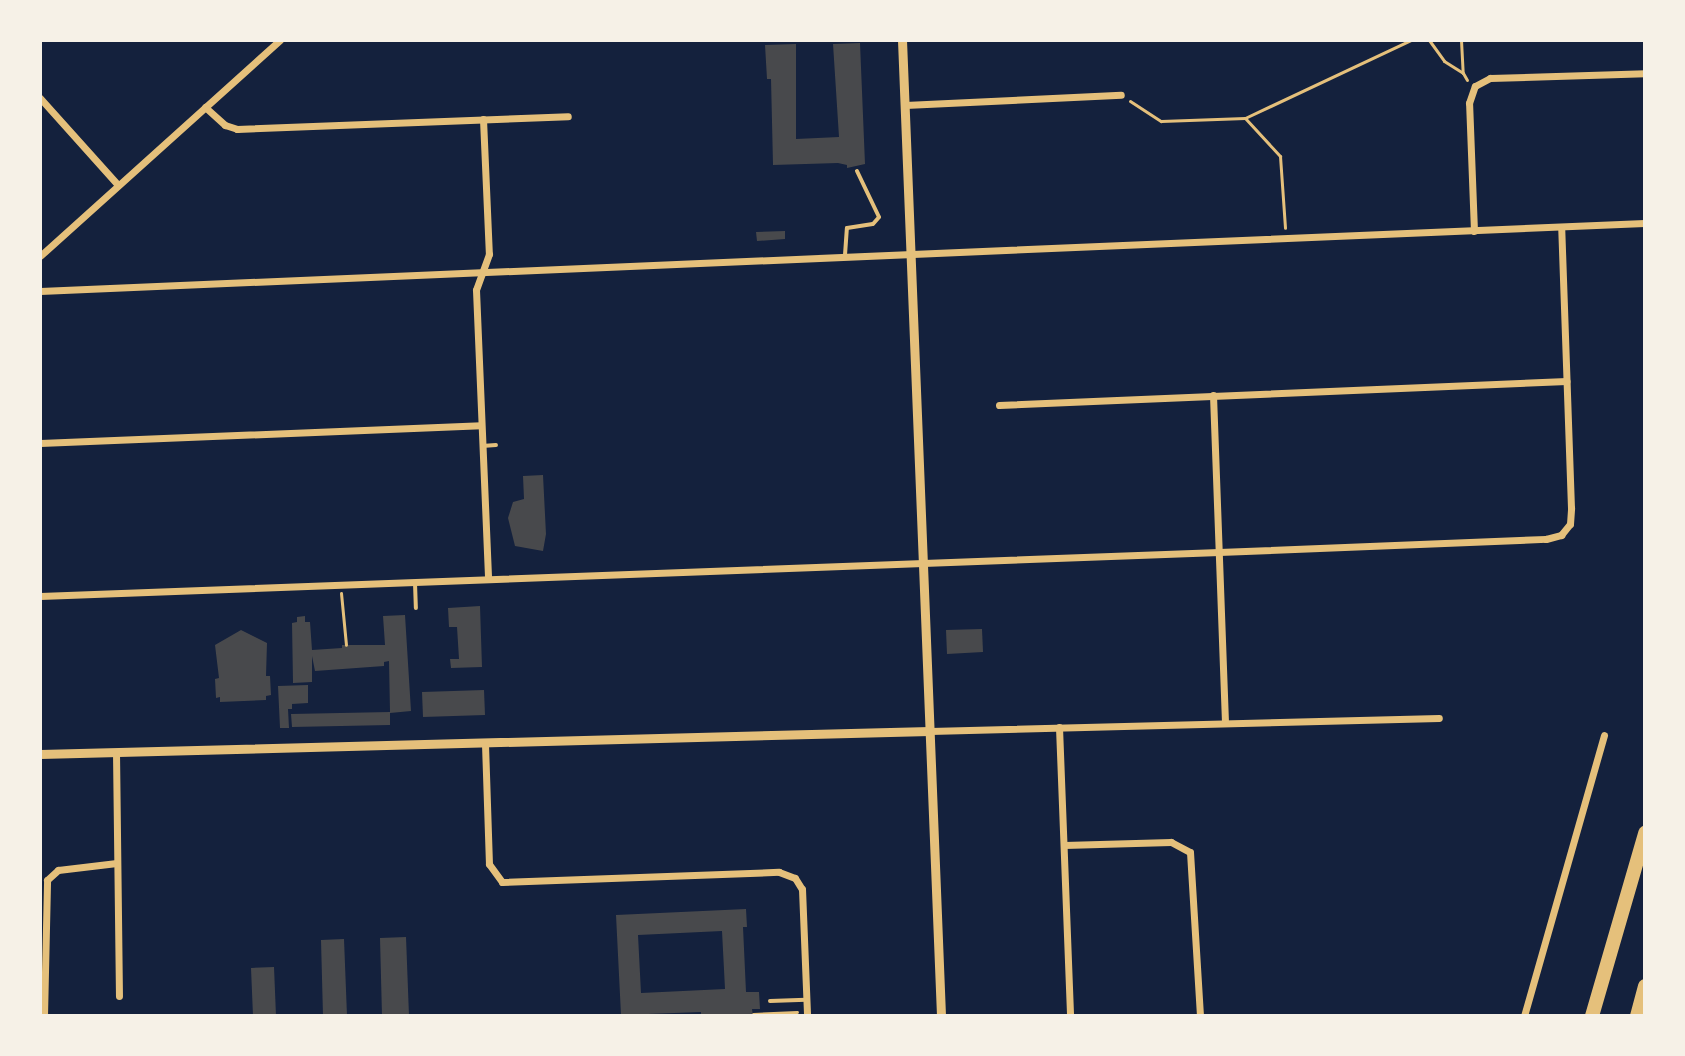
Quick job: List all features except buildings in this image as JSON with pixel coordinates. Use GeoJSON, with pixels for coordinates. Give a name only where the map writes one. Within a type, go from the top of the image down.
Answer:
{"type":"FeatureCollection","features":[{"type":"Feature","properties":{"kind":"highway"},"geometry":{"type":"LineString","coordinates":[[1592,1016],[1645,833]]}},
{"type":"Feature","properties":{"kind":"highway"},"geometry":{"type":"LineString","coordinates":[[1637,1016],[1645,986]]}},
{"type":"Feature","properties":{"kind":"street"},"geometry":{"type":"LineString","coordinates":[[40,256],[280,40]]}},
{"type":"Feature","properties":{"kind":"street"},"geometry":{"type":"LineString","coordinates":[[902,40],[941,1016]]}},
{"type":"Feature","properties":{"kind":"street"},"geometry":{"type":"LineString","coordinates":[[1474,231],[1469,103],[1472,90],[1490,78],[1645,73]]}},
{"type":"Feature","properties":{"kind":"street"},"geometry":{"type":"LineString","coordinates":[[905,105],[1121,95]]}},
{"type":"Feature","properties":{"kind":"street"},"geometry":{"type":"LineString","coordinates":[[40,98],[118,185]]}},
{"type":"Feature","properties":{"kind":"street"},"geometry":{"type":"LineString","coordinates":[[205,107],[225,125],[237,129],[568,116]]}},
{"type":"Feature","properties":{"kind":"street"},"geometry":{"type":"LineString","coordinates":[[483,119],[489,254],[476,290],[488,578]]}},
{"type":"Feature","properties":{"kind":"street"},"geometry":{"type":"LineString","coordinates":[[40,291],[1645,223]]}},
{"type":"Feature","properties":{"kind":"street"},"geometry":{"type":"LineString","coordinates":[[40,596],[1546,539],[1567,530],[1571,508],[1561,227]]}},
{"type":"Feature","properties":{"kind":"street"},"geometry":{"type":"LineString","coordinates":[[999,405],[1566,381]]}},
{"type":"Feature","properties":{"kind":"street"},"geometry":{"type":"LineString","coordinates":[[1213,395],[1225,723]]}},
{"type":"Feature","properties":{"kind":"street"},"geometry":{"type":"LineString","coordinates":[[40,443],[481,425]]}},
{"type":"Feature","properties":{"kind":"street"},"geometry":{"type":"LineString","coordinates":[[40,754],[1439,718]]}},
{"type":"Feature","properties":{"kind":"street"},"geometry":{"type":"LineString","coordinates":[[1059,727],[1070,1016]]}},
{"type":"Feature","properties":{"kind":"street"},"geometry":{"type":"LineString","coordinates":[[1524,1016],[1604,735]]}},
{"type":"Feature","properties":{"kind":"street"},"geometry":{"type":"LineString","coordinates":[[485,744],[489,864],[497,878],[509,883],[790,874],[802,889],[807,1014]]}},
{"type":"Feature","properties":{"kind":"street"},"geometry":{"type":"LineString","coordinates":[[116,752],[119,996]]}},
{"type":"Feature","properties":{"kind":"street"},"geometry":{"type":"LineString","coordinates":[[1064,845],[1171,842],[1190,852],[1200,1016]]}},
{"type":"Feature","properties":{"kind":"street"},"geometry":{"type":"LineString","coordinates":[[44,1016],[47,880],[58,870],[117,863]]}},
{"type":"Feature","properties":{"kind":"lane"},"geometry":{"type":"LineString","coordinates":[[846,258],[847,228],[873,224],[879,217],[857,171]]}},
{"type":"Feature","properties":{"kind":"lane"},"geometry":{"type":"LineString","coordinates":[[482,446],[496,445]]}},
{"type":"Feature","properties":{"kind":"lane"},"geometry":{"type":"LineString","coordinates":[[414,581],[416,608]]}},
{"type":"Feature","properties":{"kind":"lane"},"geometry":{"type":"LineString","coordinates":[[770,1001],[806,1000]]}},
{"type":"Feature","properties":{"kind":"path"},"geometry":{"type":"LineString","coordinates":[[1121,95],[1161,121],[1245,118],[1411,40]]}},
{"type":"Feature","properties":{"kind":"path"},"geometry":{"type":"LineString","coordinates":[[1429,40],[1444,61],[1463,73]]}},
{"type":"Feature","properties":{"kind":"path"},"geometry":{"type":"LineString","coordinates":[[1461,40],[1463,73],[1472,90]]}},
{"type":"Feature","properties":{"kind":"path"},"geometry":{"type":"LineString","coordinates":[[1245,118],[1280,156],[1286,239]]}},
{"type":"Feature","properties":{"kind":"path"},"geometry":{"type":"LineString","coordinates":[[340,584],[346,645]]}},
{"type":"Feature","properties":{"kind":"path"},"geometry":{"type":"LineString","coordinates":[[753,1014],[807,1014]]}}]}
